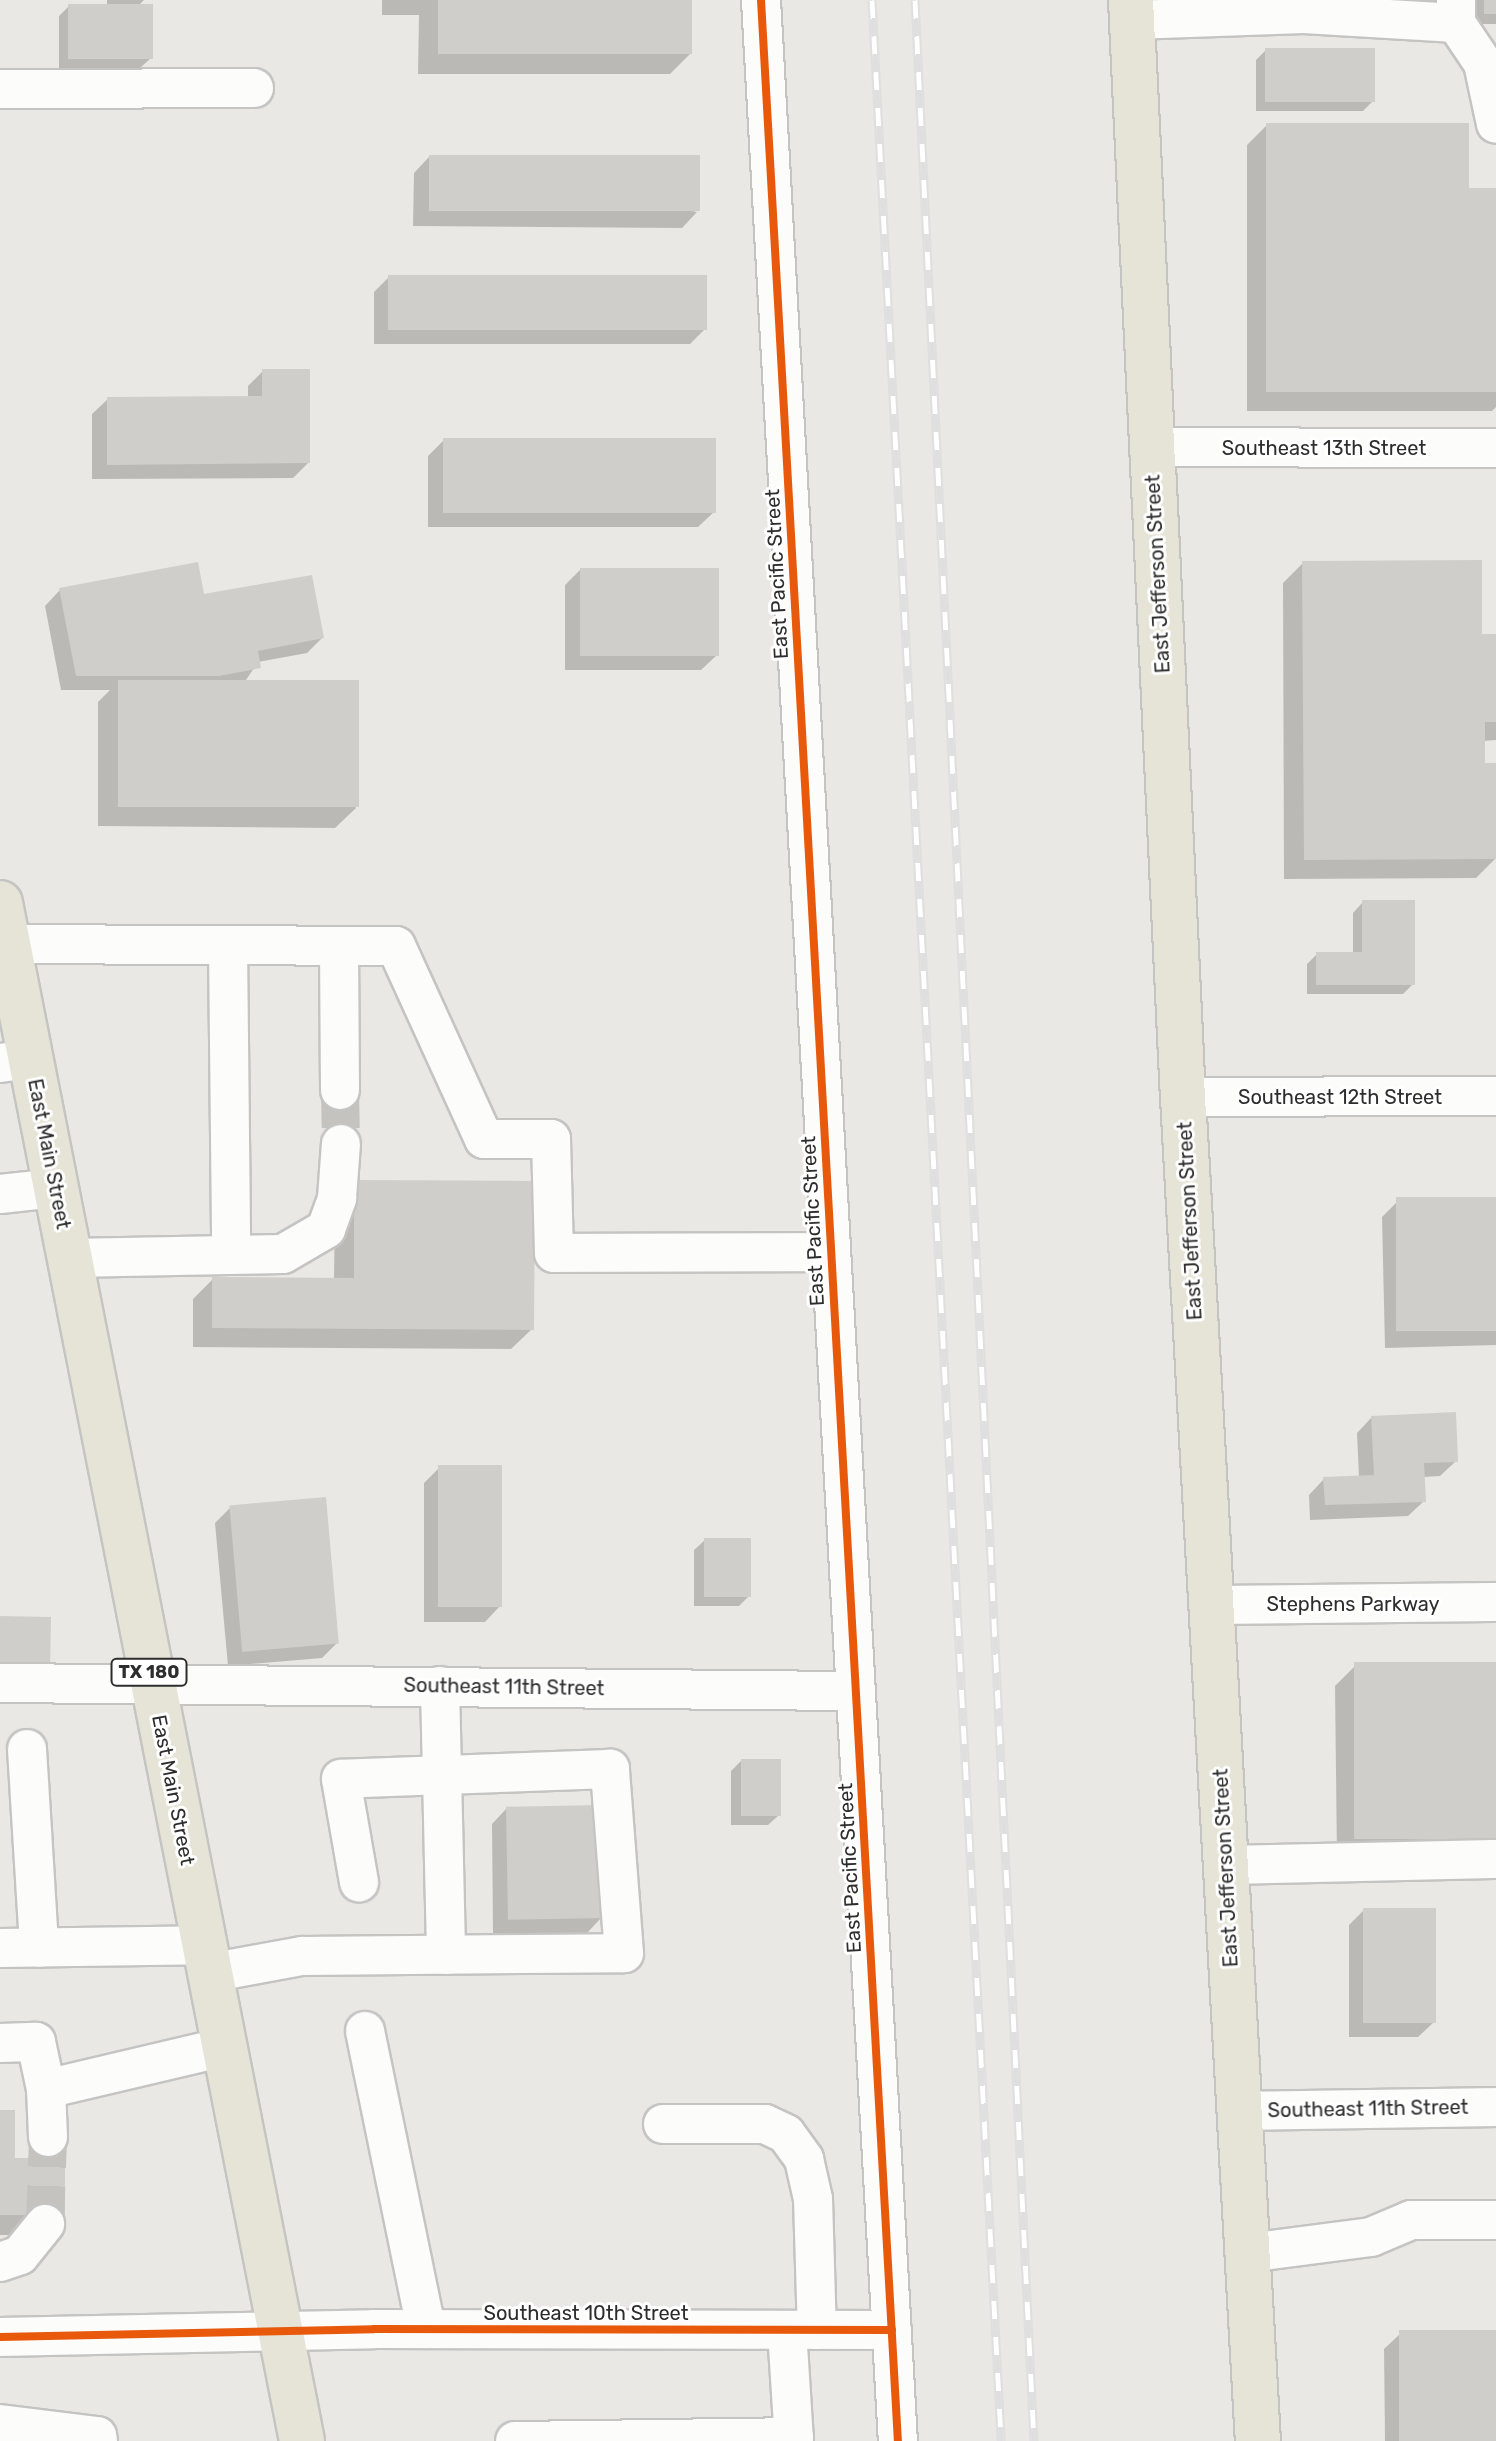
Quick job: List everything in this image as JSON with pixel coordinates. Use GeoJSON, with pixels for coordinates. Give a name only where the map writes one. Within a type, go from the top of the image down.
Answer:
{"type":"FeatureCollection","features":[{"type":"Feature","properties":{"kind":"main road","name":"East Jefferson Street"},"geometry":{"type":"LineString","coordinates":[[1131,10],[1183,1097],[1258,2441]]}},
{"type":"Feature","properties":{"kind":"main road","name":"East Main Street"},"geometry":{"type":"LineString","coordinates":[[4,924],[15,1061],[55,1188],[302,2441]]}},
{"type":"Feature","properties":{"kind":"street","name":"East Pacific Street"},"geometry":{"type":"LineString","coordinates":[[761,0],[898,2441]]}},
{"type":"Feature","properties":{"kind":"street"},"geometry":{"type":"LineString","coordinates":[[1131,10],[1303,7],[1456,11],[1483,63],[1496,124]]}},
{"type":"Feature","properties":{"kind":"street"},"geometry":{"type":"LineString","coordinates":[[0,89],[254,88]]}},
{"type":"Feature","properties":{"kind":"street","name":"Southeast 13th Street"},"geometry":{"type":"LineString","coordinates":[[1152,447],[1496,448]]}},
{"type":"Feature","properties":{"kind":"street"},"geometry":{"type":"LineString","coordinates":[[4,924],[228,945],[396,946],[484,1139],[551,1139],[554,1253],[831,1252]]}},
{"type":"Feature","properties":{"kind":"street"},"geometry":{"type":"LineString","coordinates":[[228,945],[231,1255]]}},
{"type":"Feature","properties":{"kind":"street"},"geometry":{"type":"LineString","coordinates":[[339,946],[340,1090]]}},
{"type":"Feature","properties":{"kind":"street","name":"Southeast 12th Street"},"geometry":{"type":"LineString","coordinates":[[1183,1097],[1496,1096]]}},
{"type":"Feature","properties":{"kind":"street"},"geometry":{"type":"LineString","coordinates":[[69,1258],[283,1254],[326,1229],[337,1198],[341,1144]]}},
{"type":"Feature","properties":{"kind":"street"},"geometry":{"type":"LineString","coordinates":[[0,1194],[55,1188]]}},
{"type":"Feature","properties":{"kind":"street","name":"Stephens Parkway"},"geometry":{"type":"LineString","coordinates":[[1211,1605],[1496,1602]]}},
{"type":"Feature","properties":{"kind":"street","name":"Southeast 11th Street"},"geometry":{"type":"LineString","coordinates":[[0,1683],[856,1691]]}},
{"type":"Feature","properties":{"kind":"street"},"geometry":{"type":"LineString","coordinates":[[440,1686],[446,1955]]}},
{"type":"Feature","properties":{"kind":"street"},"geometry":{"type":"LineString","coordinates":[[27,1749],[39,1948]]}},
{"type":"Feature","properties":{"kind":"street"},"geometry":{"type":"LineString","coordinates":[[0,1948],[206,1959],[624,1953],[610,1769],[341,1779],[359,1882]]}},
{"type":"Feature","properties":{"kind":"street"},"geometry":{"type":"LineString","coordinates":[[1225,1865],[1496,1859]]}},
{"type":"Feature","properties":{"kind":"street"},"geometry":{"type":"LineString","coordinates":[[365,2031],[426,2329]]}},
{"type":"Feature","properties":{"kind":"street"},"geometry":{"type":"LineString","coordinates":[[0,2043],[36,2042],[46,2089],[48,2137]]}},
{"type":"Feature","properties":{"kind":"street"},"geometry":{"type":"LineString","coordinates":[[46,2089],[224,2047]]}},
{"type":"Feature","properties":{"kind":"street","name":"Southeast 11th Street"},"geometry":{"type":"LineString","coordinates":[[1239,2111],[1496,2107]]}},
{"type":"Feature","properties":{"kind":"street"},"geometry":{"type":"LineString","coordinates":[[515,2441],[794,2439],[813,2199],[804,2159],[786,2134],[765,2124],[663,2124]]}},
{"type":"Feature","properties":{"kind":"street"},"geometry":{"type":"LineString","coordinates":[[1248,2253],[1371,2237],[1411,2220],[1496,2220]]}},
{"type":"Feature","properties":{"kind":"street"},"geometry":{"type":"LineString","coordinates":[[0,2262],[20,2255],[45,2224]]}},
{"type":"Feature","properties":{"kind":"street","name":"Southeast 10th Street"},"geometry":{"type":"LineString","coordinates":[[0,2337],[426,2329],[892,2330]]}},
{"type":"Feature","properties":{"kind":"street"},"geometry":{"type":"LineString","coordinates":[[0,2424],[107,2439]]}},
{"type":"Feature","properties":{"kind":"building"},"geometry":{"type":"Polygon","coordinates":[[[438,0],[692,0],[692,54],[438,54],[438,0]]]}},
{"type":"Feature","properties":{"kind":"building"},"geometry":{"type":"Polygon","coordinates":[[[1484,0],[1496,0],[1496,14],[1484,14],[1484,0]]]}},
{"type":"Feature","properties":{"kind":"building"},"geometry":{"type":"Polygon","coordinates":[[[68,4],[153,4],[153,59],[68,59],[68,4]]]}},
{"type":"Feature","properties":{"kind":"building"},"geometry":{"type":"Polygon","coordinates":[[[1265,48],[1375,48],[1375,102],[1265,102],[1265,48]]]}},
{"type":"Feature","properties":{"kind":"building"},"geometry":{"type":"Polygon","coordinates":[[[1266,123],[1469,123],[1469,188],[1496,188],[1496,392],[1266,392],[1266,123]]]}},
{"type":"Feature","properties":{"kind":"building"},"geometry":{"type":"Polygon","coordinates":[[[429,155],[700,155],[700,211],[429,211],[429,155]]]}},
{"type":"Feature","properties":{"kind":"building"},"geometry":{"type":"Polygon","coordinates":[[[388,275],[707,275],[707,330],[388,330],[388,275]]]}},
{"type":"Feature","properties":{"kind":"building"},"geometry":{"type":"Polygon","coordinates":[[[262,369],[310,369],[310,463],[107,465],[107,397],[262,396],[262,369]]]}},
{"type":"Feature","properties":{"kind":"building"},"geometry":{"type":"Polygon","coordinates":[[[443,438],[716,438],[716,513],[443,513],[443,438]]]}},
{"type":"Feature","properties":{"kind":"building"},"geometry":{"type":"Polygon","coordinates":[[[1482,560],[1482,634],[1496,634],[1496,722],[1485,722],[1485,763],[1496,763],[1496,859],[1304,860],[1302,561],[1482,560]]]}},
{"type":"Feature","properties":{"kind":"building"},"geometry":{"type":"Polygon","coordinates":[[[198,562],[204,594],[312,575],[324,638],[258,651],[261,668],[219,676],[76,676],[59,588],[198,562]]]}},
{"type":"Feature","properties":{"kind":"building"},"geometry":{"type":"Polygon","coordinates":[[[580,568],[719,568],[719,656],[580,656],[580,568]]]}},
{"type":"Feature","properties":{"kind":"building"},"geometry":{"type":"Polygon","coordinates":[[[118,680],[359,680],[359,807],[118,807],[118,680]]]}},
{"type":"Feature","properties":{"kind":"building"},"geometry":{"type":"Polygon","coordinates":[[[1362,900],[1415,900],[1415,985],[1316,985],[1316,952],[1362,952],[1362,900]]]}},
{"type":"Feature","properties":{"kind":"building"},"geometry":{"type":"Polygon","coordinates":[[[354,1180],[535,1181],[534,1330],[212,1328],[212,1277],[354,1278],[354,1180]]]}},
{"type":"Feature","properties":{"kind":"building"},"geometry":{"type":"Polygon","coordinates":[[[1396,1197],[1496,1197],[1496,1331],[1396,1331],[1396,1197]]]}},
{"type":"Feature","properties":{"kind":"building"},"geometry":{"type":"Polygon","coordinates":[[[1456,1412],[1458,1462],[1424,1463],[1426,1502],[1325,1505],[1323,1477],[1374,1475],[1371,1416],[1456,1412]]]}},
{"type":"Feature","properties":{"kind":"building"},"geometry":{"type":"Polygon","coordinates":[[[438,1465],[502,1465],[502,1607],[438,1607],[438,1465]]]}},
{"type":"Feature","properties":{"kind":"building"},"geometry":{"type":"Polygon","coordinates":[[[326,1497],[339,1643],[242,1652],[229,1505],[326,1497]]]}},
{"type":"Feature","properties":{"kind":"building"},"geometry":{"type":"Polygon","coordinates":[[[704,1538],[751,1538],[751,1597],[704,1597],[704,1538]]]}},
{"type":"Feature","properties":{"kind":"building"},"geometry":{"type":"Polygon","coordinates":[[[0,1616],[51,1617],[50,1665],[0,1664],[0,1616]]]}},
{"type":"Feature","properties":{"kind":"building"},"geometry":{"type":"Polygon","coordinates":[[[1354,1662],[1496,1662],[1496,1839],[1354,1839],[1354,1662]]]}},
{"type":"Feature","properties":{"kind":"building"},"geometry":{"type":"Polygon","coordinates":[[[741,1759],[781,1759],[781,1816],[741,1816],[741,1759]]]}},
{"type":"Feature","properties":{"kind":"building"},"geometry":{"type":"Polygon","coordinates":[[[603,1805],[605,1918],[508,1920],[506,1807],[603,1805]]]}},
{"type":"Feature","properties":{"kind":"building"},"geometry":{"type":"Polygon","coordinates":[[[1363,1908],[1436,1908],[1436,2023],[1363,2023],[1363,1908]]]}},
{"type":"Feature","properties":{"kind":"building"},"geometry":{"type":"Polygon","coordinates":[[[0,2110],[15,2110],[15,2158],[65,2158],[65,2215],[0,2215],[0,2110]]]}},
{"type":"Feature","properties":{"kind":"building"},"geometry":{"type":"Polygon","coordinates":[[[1399,2330],[1496,2330],[1496,2441],[1399,2441],[1399,2330]]]}},
{"type":"Feature","properties":{"kind":"tunnel"},"geometry":{"type":"LineString","coordinates":[[340,1090],[341,1144]]}},
{"type":"Feature","properties":{"kind":"tunnel"},"geometry":{"type":"LineString","coordinates":[[45,2224],[48,2137]]}},
{"type":"Feature","properties":{"kind":"railway"},"geometry":{"type":"LineString","coordinates":[[872,0],[1001,2441]]}},
{"type":"Feature","properties":{"kind":"railway"},"geometry":{"type":"LineString","coordinates":[[915,0],[1034,2441]]}},
{"type":"Feature","properties":{"kind":"cycle path"},"geometry":{"type":"LineString","coordinates":[[761,0],[898,2441]]}},
{"type":"Feature","properties":{"kind":"cycle path"},"geometry":{"type":"LineString","coordinates":[[0,2337],[374,2329],[892,2330]]}}]}
